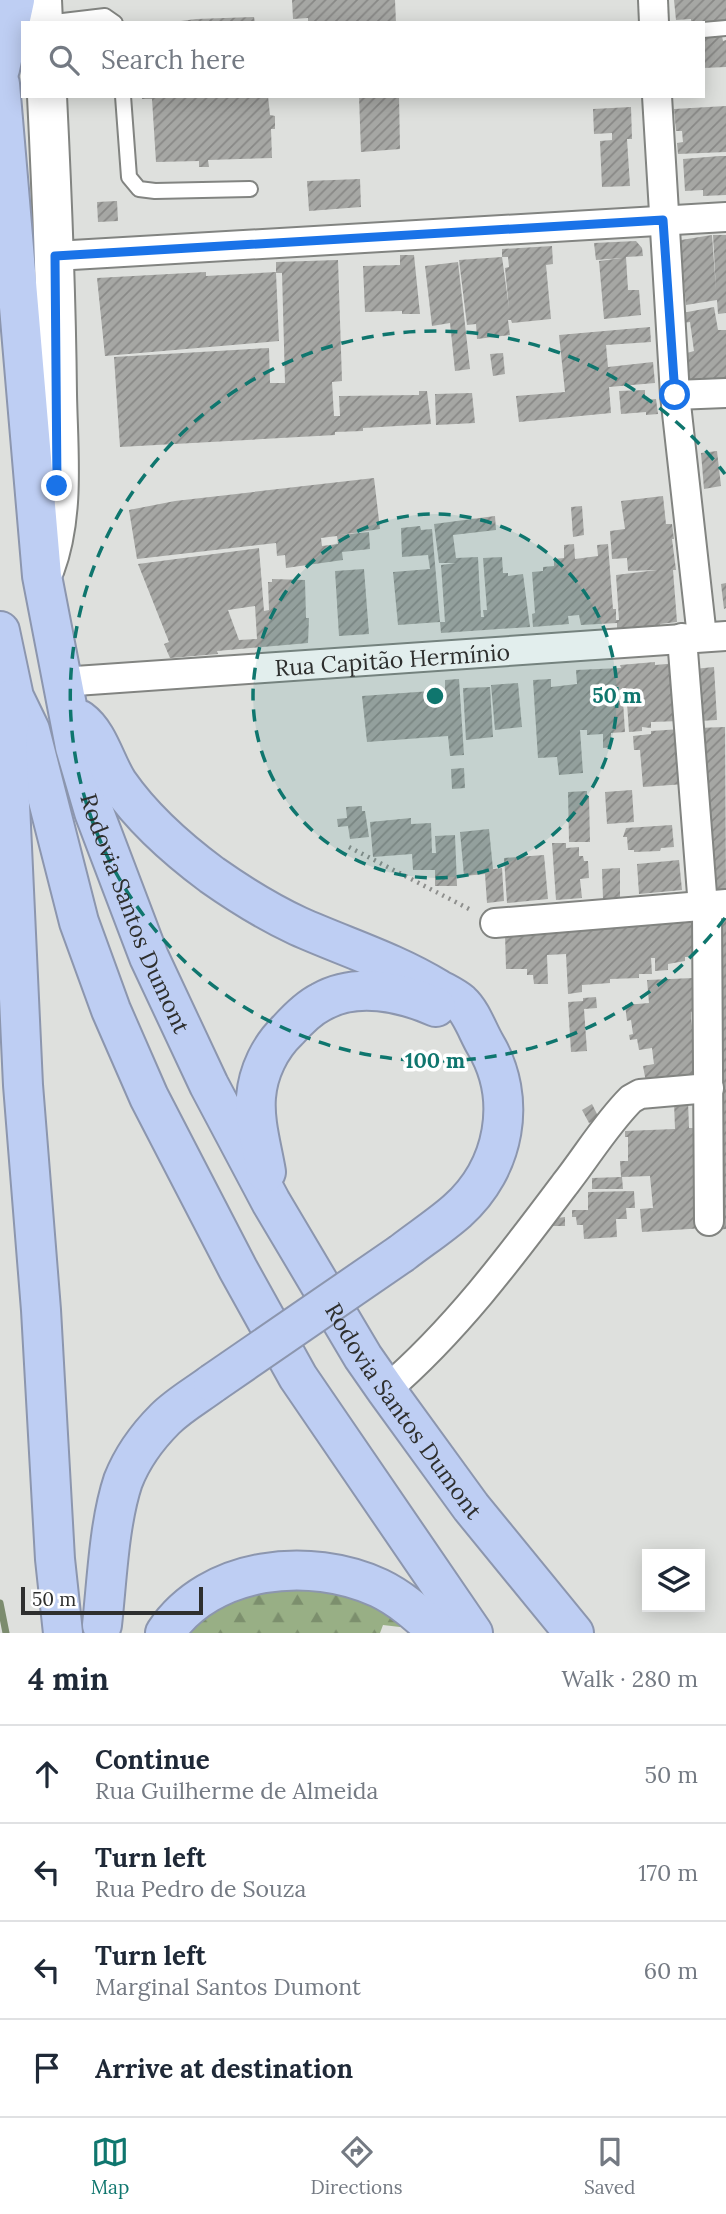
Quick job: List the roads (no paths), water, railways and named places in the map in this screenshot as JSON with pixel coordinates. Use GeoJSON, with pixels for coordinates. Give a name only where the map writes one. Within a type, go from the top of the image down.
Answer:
{"type":"FeatureCollection","features":[{"type":"Feature","properties":{"kind":"highway"},"geometry":{"type":"LineString","coordinates":[[0,69],[15,0]]}},
{"type":"Feature","properties":{"kind":"highway","name":"Rodovia Santos Dumont"},"geometry":{"type":"LineString","coordinates":[[0,84],[42,576],[64,696],[94,812],[149,957],[209,1085],[271,1202],[363,1357],[386,1390],[471,1507],[574,1633]]}},
{"type":"Feature","properties":{"kind":"highway","name":"Rodovia Santos Dumont"},"geometry":{"type":"LineString","coordinates":[[0,631],[8,689],[30,730],[79,922],[111,1010],[149,1097],[238,1269],[298,1377],[474,1633]]}},
{"type":"Feature","properties":{"kind":"highway"},"geometry":{"type":"LineString","coordinates":[[8,689],[6,739],[23,1084],[41,1310],[55,1559],[63,1633]]}},
{"type":"Feature","properties":{"kind":"highway"},"geometry":{"type":"LineString","coordinates":[[64,696],[88,726],[117,782],[152,824],[188,857],[261,907],[422,979],[462,1004],[493,1058],[503,1089],[504,1119],[500,1145],[477,1189],[458,1210],[213,1383],[168,1416],[151,1433],[124,1480],[114,1522],[102,1625]]}},
{"type":"Feature","properties":{"kind":"highway"},"geometry":{"type":"LineString","coordinates":[[271,1202],[256,1112],[256,1094],[269,1055],[280,1038],[295,1023],[321,1001],[350,993],[377,990],[413,997],[475,1027]]}},
{"type":"Feature","properties":{"kind":"highway"},"geometry":{"type":"LineString","coordinates":[[165,1633],[191,1605],[212,1591],[239,1579],[293,1569],[338,1575],[378,1588],[399,1599],[439,1633]]}},
{"type":"Feature","properties":{"kind":"main road"},"geometry":{"type":"LineString","coordinates":[[42,0],[44,21]]}},
{"type":"Feature","properties":{"kind":"main road"},"geometry":{"type":"LineString","coordinates":[[42,576],[52,550],[57,512],[58,458],[55,256],[47,98]]}},
{"type":"Feature","properties":{"kind":"street"},"geometry":{"type":"LineString","coordinates":[[653,0],[654,21]]}},
{"type":"Feature","properties":{"kind":"street"},"geometry":{"type":"LineString","coordinates":[[657,98],[675,395],[703,637],[714,905],[707,915],[709,1221]]}},
{"type":"Feature","properties":{"kind":"street"},"geometry":{"type":"LineString","coordinates":[[55,256],[726,217]]}},
{"type":"Feature","properties":{"kind":"street"},"geometry":{"type":"LineString","coordinates":[[675,395],[726,393]]}},
{"type":"Feature","properties":{"kind":"street","name":"Rua Capitão Hermínio"},"geometry":{"type":"LineString","coordinates":[[64,696],[703,637]]}},
{"type":"Feature","properties":{"kind":"street"},"geometry":{"type":"LineString","coordinates":[[495,923],[714,905]]}},
{"type":"Feature","properties":{"kind":"street"},"geometry":{"type":"LineString","coordinates":[[386,1390],[412,1368],[462,1313],[520,1243],[631,1099],[640,1094],[709,1088]]}},
{"type":"Feature","properties":{"kind":"lane"},"geometry":{"type":"LineString","coordinates":[[61,21],[105,16],[112,21]]}},
{"type":"Feature","properties":{"kind":"lane"},"geometry":{"type":"LineString","coordinates":[[705,30],[726,29]]}},
{"type":"Feature","properties":{"kind":"lane"},"geometry":{"type":"LineString","coordinates":[[123,98],[129,177],[139,189],[250,189]]}},
{"type":"Feature","properties":{"kind":"waterway"},"geometry":{"type":"LineString","coordinates":[[0,1603],[6,1633]]}}]}
